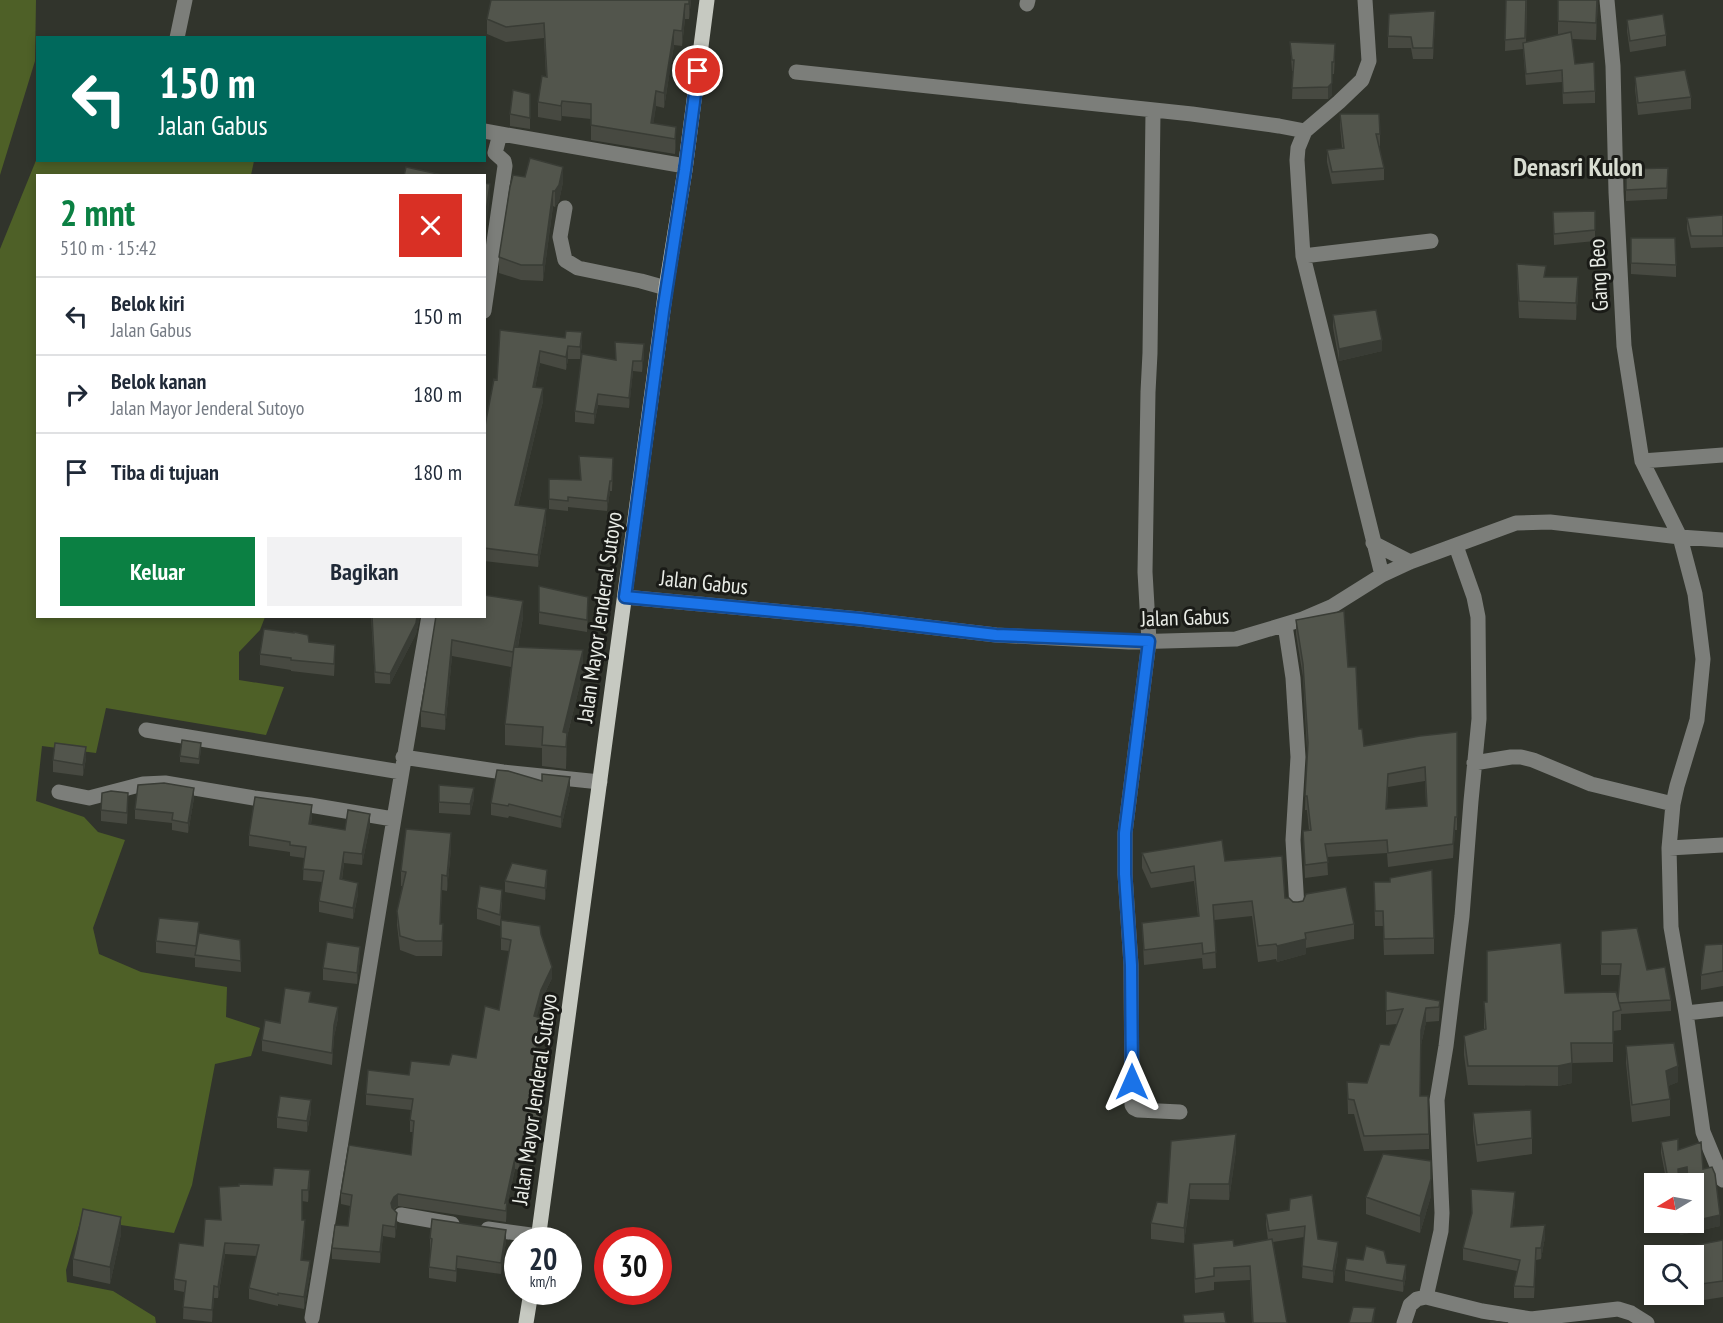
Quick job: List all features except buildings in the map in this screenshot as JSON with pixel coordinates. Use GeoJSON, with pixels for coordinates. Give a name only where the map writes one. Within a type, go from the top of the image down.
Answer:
{"type":"FeatureCollection","features":[{"type":"Feature","properties":{"kind":"main road","name":"Jalan Mayor Jenderal Sutoyo"},"geometry":{"type":"LineString","coordinates":[[539,1227],[707,0]]}},
{"type":"Feature","properties":{"kind":"main road"},"geometry":{"type":"LineString","coordinates":[[526,1323],[529,1305]]}},
{"type":"Feature","properties":{"kind":"street"},"geometry":{"type":"LineString","coordinates":[[177,36],[185,0]]}},
{"type":"Feature","properties":{"kind":"street"},"geometry":{"type":"LineString","coordinates":[[1365,0],[1369,61],[1362,80],[1305,131],[1298,147],[1297,160],[1303,256],[1382,575]]}},
{"type":"Feature","properties":{"kind":"street","name":"Gang Beo"},"geometry":{"type":"LineString","coordinates":[[1607,0],[1613,66],[1616,192],[1624,346],[1642,461],[1680,537],[1695,594],[1703,659],[1697,720],[1673,804],[1669,848],[1671,927],[1703,1132],[1723,1180]]}},
{"type":"Feature","properties":{"kind":"street"},"geometry":{"type":"LineString","coordinates":[[796,72],[1192,114],[1305,131]]}},
{"type":"Feature","properties":{"kind":"street"},"geometry":{"type":"LineString","coordinates":[[1153,111],[1144,572],[1125,833],[1125,874],[1131,965],[1132,1105],[1137,1110],[1180,1112]]}},
{"type":"Feature","properties":{"kind":"street"},"geometry":{"type":"LineString","coordinates":[[486,134],[497,143],[506,164],[486,298]]}},
{"type":"Feature","properties":{"kind":"street"},"geometry":{"type":"LineString","coordinates":[[497,143],[685,168]]}},
{"type":"Feature","properties":{"kind":"street"},"geometry":{"type":"LineString","coordinates":[[565,208],[560,237],[565,260],[578,268],[666,288]]}},
{"type":"Feature","properties":{"kind":"street"},"geometry":{"type":"LineString","coordinates":[[1303,256],[1431,240]]}},
{"type":"Feature","properties":{"kind":"street"},"geometry":{"type":"LineString","coordinates":[[1642,461],[1723,455]]}},
{"type":"Feature","properties":{"kind":"street","name":"Jalan Gabus"},"geometry":{"type":"LineString","coordinates":[[625,597],[860,619],[996,635],[1140,641],[1236,639],[1285,625],[1331,607],[1382,575],[1410,562],[1516,523],[1550,522],[1723,540]]}},
{"type":"Feature","properties":{"kind":"street"},"geometry":{"type":"LineString","coordinates":[[1373,543],[1410,562]]}},
{"type":"Feature","properties":{"kind":"street"},"geometry":{"type":"LineString","coordinates":[[1426,1297],[1441,1231],[1437,1100],[1462,916],[1479,719],[1478,617],[1474,597],[1456,546]]}},
{"type":"Feature","properties":{"kind":"street"},"geometry":{"type":"LineString","coordinates":[[312,1318],[393,819],[429,618]]}},
{"type":"Feature","properties":{"kind":"street"},"geometry":{"type":"LineString","coordinates":[[1285,625],[1293,678],[1298,757],[1293,840],[1297,908]]}},
{"type":"Feature","properties":{"kind":"street"},"geometry":{"type":"LineString","coordinates":[[146,730],[402,765],[600,782]]}},
{"type":"Feature","properties":{"kind":"street"},"geometry":{"type":"LineString","coordinates":[[1474,763],[1521,757],[1591,784],[1673,804]]}},
{"type":"Feature","properties":{"kind":"street"},"geometry":{"type":"LineString","coordinates":[[59,792],[89,798],[143,784],[165,783],[393,819]]}},
{"type":"Feature","properties":{"kind":"street"},"geometry":{"type":"LineString","coordinates":[[1669,848],[1723,845]]}},
{"type":"Feature","properties":{"kind":"street"},"geometry":{"type":"LineString","coordinates":[[1686,1013],[1723,1009]]}},
{"type":"Feature","properties":{"kind":"street"},"geometry":{"type":"LineString","coordinates":[[401,1215],[504,1232]]}},
{"type":"Feature","properties":{"kind":"street"},"geometry":{"type":"LineString","coordinates":[[1404,1323],[1410,1305],[1417,1299],[1426,1297],[1482,1311],[1530,1319],[1618,1310],[1631,1313],[1647,1323]]}},
{"type":"Feature","properties":{"kind":"green space"},"geometry":{"type":"Polygon","coordinates":[[[0,0],[36,0],[35,61],[0,175],[0,0]]]}},
{"type":"Feature","properties":{"kind":"green space"},"geometry":{"type":"Polygon","coordinates":[[[36,160],[254,162],[251,174],[36,174],[36,618],[265,618],[260,630],[239,652],[239,680],[284,687],[266,735],[106,708],[96,753],[42,746],[36,801],[84,817],[98,832],[125,840],[93,928],[99,954],[141,972],[227,987],[226,1017],[260,1028],[251,1056],[215,1064],[192,1185],[174,1233],[81,1219],[66,1270],[67,1282],[113,1291],[155,1317],[156,1323],[0,1323],[0,249],[36,160]]]}},
{"type":"Feature","properties":{"kind":"district","name":"Denasri Kulon"},"geometry":{"type":"Point","coordinates":[1578,167]}},
{"type":"Feature","properties":{"kind":"route"},"geometry":{"type":"LineString","coordinates":[[698,71],[625,597],[860,619],[996,635],[1149,641],[1125,833],[1125,874],[1131,965],[1132,1082]]}}]}
